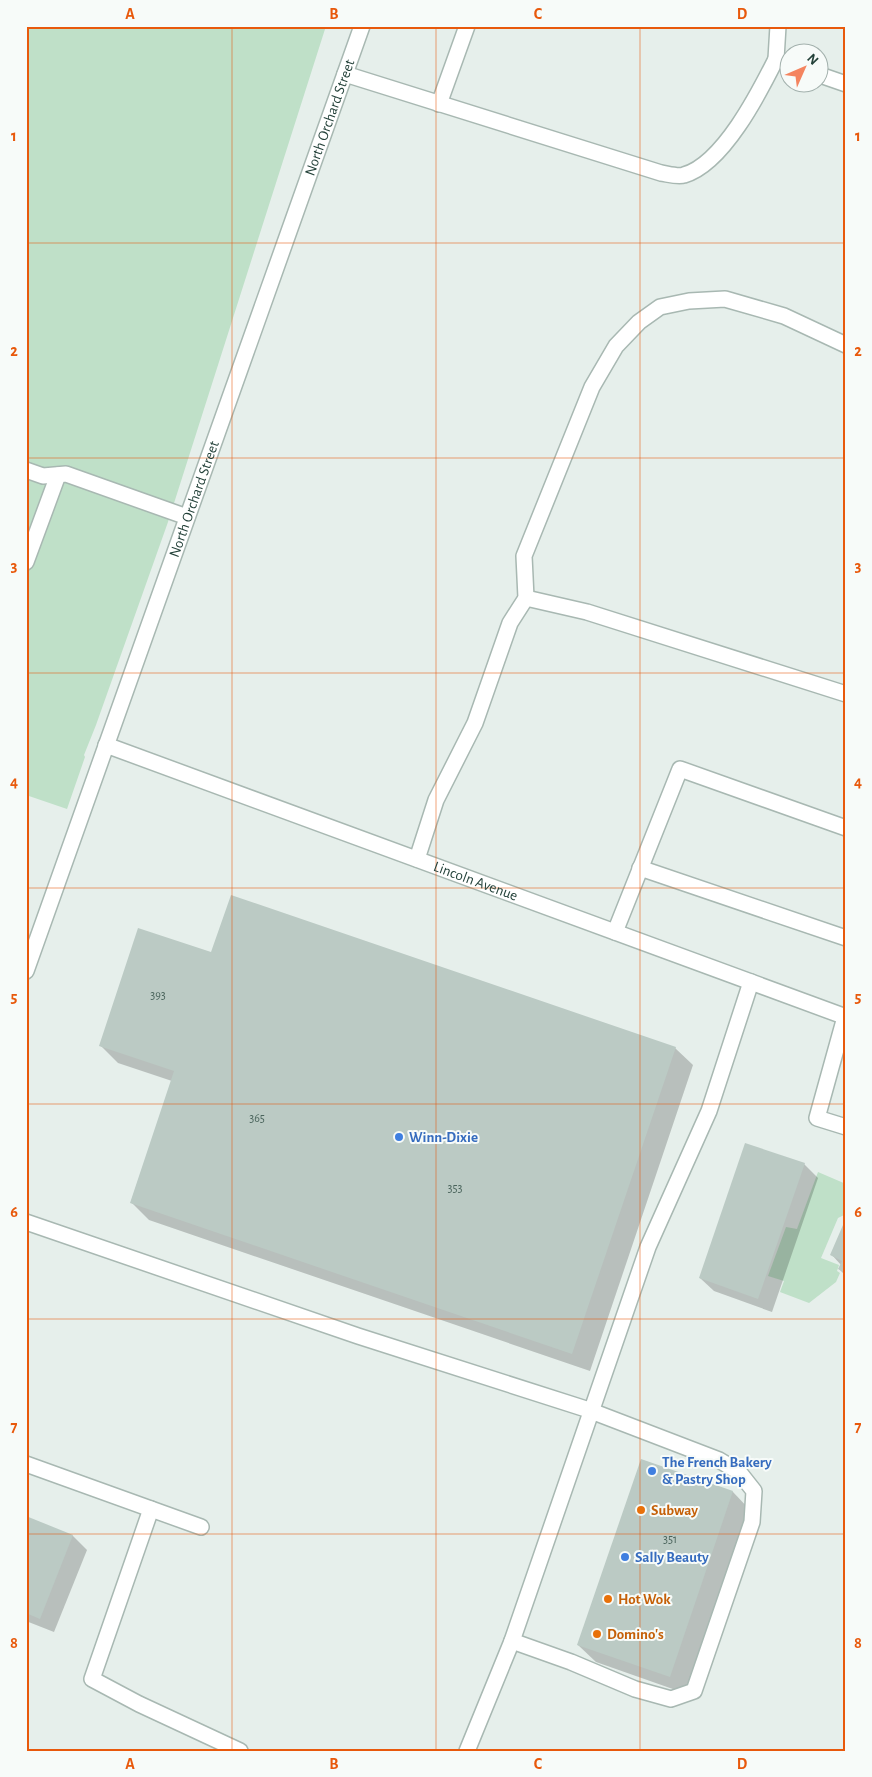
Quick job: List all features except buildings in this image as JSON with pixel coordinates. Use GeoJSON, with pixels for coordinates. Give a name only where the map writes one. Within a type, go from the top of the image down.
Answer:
{"type":"FeatureCollection","features":[{"type":"Feature","properties":{"kind":"street","name":"North Orchard Street"},"geometry":{"type":"LineString","coordinates":[[26,971],[362,26]]}},
{"type":"Feature","properties":{"kind":"street"},"geometry":{"type":"LineString","coordinates":[[439,104],[467,26]]}},
{"type":"Feature","properties":{"kind":"street"},"geometry":{"type":"LineString","coordinates":[[778,26],[780,42]]}},
{"type":"Feature","properties":{"kind":"street"},"geometry":{"type":"LineString","coordinates":[[345,74],[662,173],[683,176],[704,166],[727,141],[780,66]]}},
{"type":"Feature","properties":{"kind":"street"},"geometry":{"type":"LineString","coordinates":[[830,78],[846,84]]}},
{"type":"Feature","properties":{"kind":"street"},"geometry":{"type":"LineString","coordinates":[[417,859],[436,800],[475,723],[510,623],[526,598],[524,556],[592,387],[616,346],[639,322],[660,307],[689,301],[726,299],[784,316],[846,345]]}},
{"type":"Feature","properties":{"kind":"street"},"geometry":{"type":"LineString","coordinates":[[26,470],[44,476],[66,474],[187,517]]}},
{"type":"Feature","properties":{"kind":"street"},"geometry":{"type":"LineString","coordinates":[[26,562],[58,475]]}},
{"type":"Feature","properties":{"kind":"street"},"geometry":{"type":"LineString","coordinates":[[526,598],[587,612],[846,694]]}},
{"type":"Feature","properties":{"kind":"street","name":"Lincoln Avenue"},"geometry":{"type":"LineString","coordinates":[[106,745],[845,1017]]}},
{"type":"Feature","properties":{"kind":"street"},"geometry":{"type":"LineString","coordinates":[[615,932],[680,769],[846,828]]}},
{"type":"Feature","properties":{"kind":"street"},"geometry":{"type":"LineString","coordinates":[[640,868],[846,938]]}},
{"type":"Feature","properties":{"kind":"street"},"geometry":{"type":"LineString","coordinates":[[473,1749],[648,1247],[710,1111],[751,982]]}},
{"type":"Feature","properties":{"kind":"street"},"geometry":{"type":"LineString","coordinates":[[845,1017],[817,1118],[846,1127]]}},
{"type":"Feature","properties":{"kind":"street"},"geometry":{"type":"LineString","coordinates":[[26,1222],[358,1336],[591,1411],[719,1460],[739,1472],[754,1491],[752,1522],[694,1691],[671,1699],[634,1689],[571,1662],[512,1641]]}},
{"type":"Feature","properties":{"kind":"street"},"geometry":{"type":"LineString","coordinates":[[26,1464],[201,1527]]}},
{"type":"Feature","properties":{"kind":"street"},"geometry":{"type":"LineString","coordinates":[[151,1509],[92,1679],[139,1704],[240,1751]]}},
{"type":"Feature","properties":{"kind":"green space"},"geometry":{"type":"Polygon","coordinates":[[[26,26],[326,26],[168,522],[84,755],[85,757],[67,809],[26,795],[26,26]]]}},
{"type":"Feature","properties":{"kind":"green space"},"geometry":{"type":"Polygon","coordinates":[[[818,1172],[846,1184],[846,1214],[838,1218],[821,1258],[839,1265],[837,1271],[840,1273],[836,1282],[809,1303],[780,1292],[784,1281],[768,1276],[786,1227],[797,1229],[818,1172]]]}},
{"type":"Feature","properties":{"kind":"place","name":"Winn-Dixie"},"geometry":{"type":"Point","coordinates":[399,1137]}},
{"type":"Feature","properties":{"kind":"place","name":"The French Bakery & Pastry Shop"},"geometry":{"type":"Point","coordinates":[652,1471]}},
{"type":"Feature","properties":{"kind":"place","name":"Subway"},"geometry":{"type":"Point","coordinates":[641,1510]}},
{"type":"Feature","properties":{"kind":"place","name":"Sally Beauty"},"geometry":{"type":"Point","coordinates":[625,1557]}},
{"type":"Feature","properties":{"kind":"place","name":"Hot Wok"},"geometry":{"type":"Point","coordinates":[608,1599]}},
{"type":"Feature","properties":{"kind":"place","name":"Domino's"},"geometry":{"type":"Point","coordinates":[597,1634]}}]}
